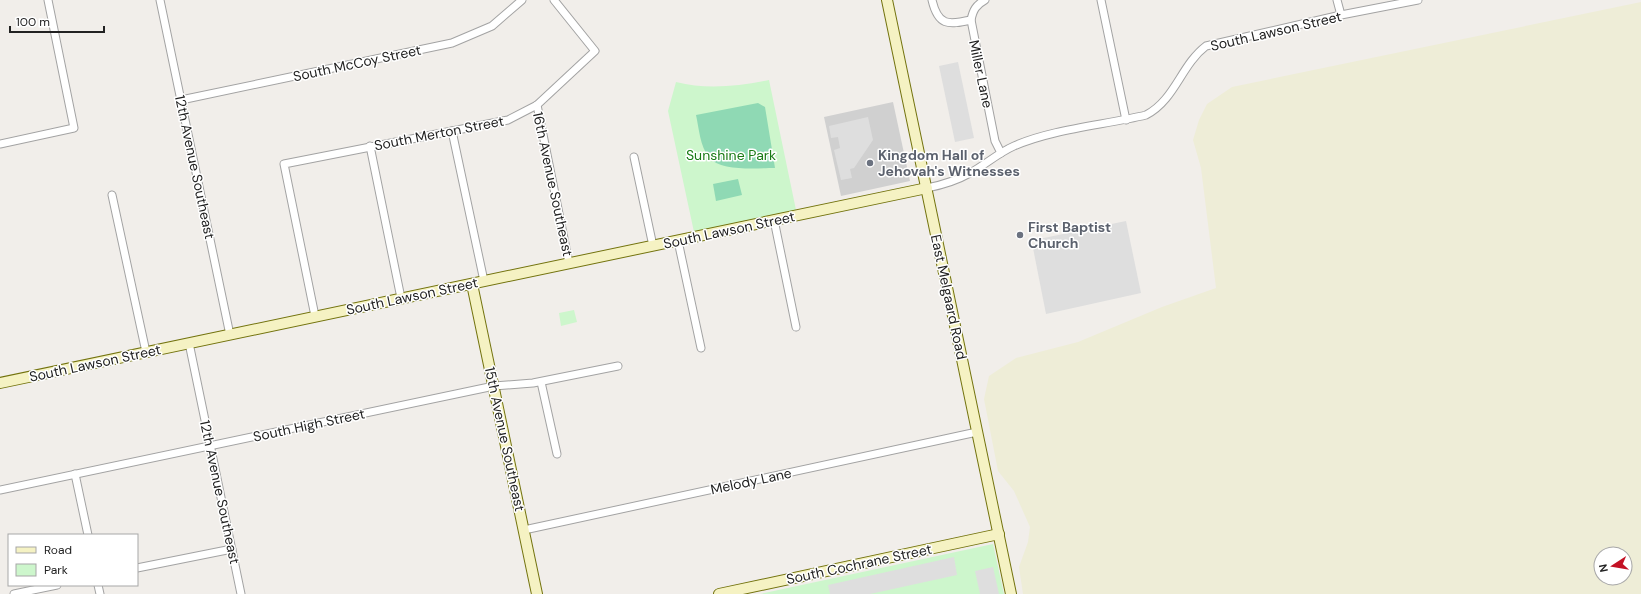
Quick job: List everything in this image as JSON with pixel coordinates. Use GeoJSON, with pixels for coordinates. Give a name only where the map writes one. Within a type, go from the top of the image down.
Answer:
{"type":"FeatureCollection","features":[{"type":"Feature","properties":{"kind":"street"},"geometry":{"type":"LineString","coordinates":[[0,144],[74,128],[48,0]]}},
{"type":"Feature","properties":{"kind":"street"},"geometry":{"type":"LineString","coordinates":[[160,1],[168,0]]}},
{"type":"Feature","properties":{"kind":"street","name":"South McCoy Street"},"geometry":{"type":"LineString","coordinates":[[181,100],[452,43],[492,26],[522,0]]}},
{"type":"Feature","properties":{"kind":"street","name":"South Merton Street"},"geometry":{"type":"LineString","coordinates":[[315,316],[284,164],[508,120],[537,105],[595,51],[554,0]]}},
{"type":"Feature","properties":{"kind":"street","name":"East Melgaard Road"},"geometry":{"type":"LineString","coordinates":[[888,0],[1011,594]]}},
{"type":"Feature","properties":{"kind":"street"},"geometry":{"type":"LineString","coordinates":[[932,0],[937,15],[945,22],[950,23],[971,20]]}},
{"type":"Feature","properties":{"kind":"street","name":"Miller Lane"},"geometry":{"type":"LineString","coordinates":[[985,0],[978,4],[974,9],[971,20],[995,141],[1001,153]]}},
{"type":"Feature","properties":{"kind":"street"},"geometry":{"type":"LineString","coordinates":[[1101,0],[1126,120]]}},
{"type":"Feature","properties":{"kind":"street"},"geometry":{"type":"LineString","coordinates":[[1337,0],[1341,15]]}},
{"type":"Feature","properties":{"kind":"street","name":"South Lawson Street"},"geometry":{"type":"LineString","coordinates":[[0,383],[678,241],[955,181],[970,174],[1013,146],[1045,136],[1146,115],[1159,107],[1194,56],[1206,46],[1341,15],[1418,0]]}},
{"type":"Feature","properties":{"kind":"street","name":"12th Avenue Southeast"},"geometry":{"type":"LineString","coordinates":[[160,1],[230,335]]}},
{"type":"Feature","properties":{"kind":"street","name":"16th Avenue Southeast"},"geometry":{"type":"LineString","coordinates":[[537,105],[569,263]]}},
{"type":"Feature","properties":{"kind":"street"},"geometry":{"type":"LineString","coordinates":[[452,132],[484,281]]}},
{"type":"Feature","properties":{"kind":"street"},"geometry":{"type":"LineString","coordinates":[[370,146],[401,298]]}},
{"type":"Feature","properties":{"kind":"street"},"geometry":{"type":"LineString","coordinates":[[634,157],[653,246]]}},
{"type":"Feature","properties":{"kind":"street"},"geometry":{"type":"LineString","coordinates":[[112,195],[146,352]]}},
{"type":"Feature","properties":{"kind":"street"},"geometry":{"type":"LineString","coordinates":[[774,220],[796,327]]}},
{"type":"Feature","properties":{"kind":"street"},"geometry":{"type":"LineString","coordinates":[[678,241],[701,348]]}},
{"type":"Feature","properties":{"kind":"street","name":"15th Avenue Southeast"},"geometry":{"type":"LineString","coordinates":[[472,284],[537,594]]}},
{"type":"Feature","properties":{"kind":"street","name":"12th Avenue Southeast"},"geometry":{"type":"LineString","coordinates":[[189,343],[241,594]]}},
{"type":"Feature","properties":{"kind":"street","name":"South High Street"},"geometry":{"type":"LineString","coordinates":[[0,490],[494,386],[541,382],[618,366]]}},
{"type":"Feature","properties":{"kind":"street"},"geometry":{"type":"LineString","coordinates":[[541,382],[557,454]]}},
{"type":"Feature","properties":{"kind":"street","name":"Melody Lane"},"geometry":{"type":"LineString","coordinates":[[524,530],[977,432]]}},
{"type":"Feature","properties":{"kind":"street"},"geometry":{"type":"LineString","coordinates":[[75,474],[88,534]]}},
{"type":"Feature","properties":{"kind":"street","name":"South Cochrane Street"},"geometry":{"type":"LineString","coordinates":[[719,594],[999,534]]}},
{"type":"Feature","properties":{"kind":"street"},"geometry":{"type":"LineString","coordinates":[[138,568],[232,549]]}},
{"type":"Feature","properties":{"kind":"street"},"geometry":{"type":"LineString","coordinates":[[14,594],[52,586]]}},
{"type":"Feature","properties":{"kind":"shaded area"},"geometry":{"type":"Polygon","coordinates":[[[958,62],[974,138],[955,142],[939,66],[958,62]]]}},
{"type":"Feature","properties":{"kind":"shaded area"},"geometry":{"type":"Polygon","coordinates":[[[893,102],[910,181],[841,196],[824,117],[893,102]]]}},
{"type":"Feature","properties":{"kind":"shaded area"},"geometry":{"type":"Polygon","coordinates":[[[868,117],[873,140],[854,168],[850,169],[852,178],[841,180],[834,150],[840,148],[838,137],[831,138],[829,126],[868,117]]]}},
{"type":"Feature","properties":{"kind":"shaded area"},"geometry":{"type":"Polygon","coordinates":[[[1126,221],[1141,293],[1046,314],[1033,248],[1035,242],[1039,239],[1126,221]]]}},
{"type":"Feature","properties":{"kind":"shaded area"},"geometry":{"type":"Polygon","coordinates":[[[954,557],[957,575],[870,594],[830,594],[828,585],[954,557]]]}},
{"type":"Feature","properties":{"kind":"shaded area"},"geometry":{"type":"Polygon","coordinates":[[[993,567],[999,594],[980,594],[975,571],[993,567]]]}},
{"type":"Feature","properties":{"kind":"green space"},"geometry":{"type":"Polygon","coordinates":[[[1641,2],[1641,594],[1023,594],[1019,567],[1028,542],[1030,527],[1014,491],[998,471],[984,399],[989,376],[1016,358],[1078,342],[1162,307],[1216,288],[1201,168],[1193,140],[1199,120],[1207,104],[1232,87],[1641,2]]]}},
{"type":"Feature","properties":{"kind":"green space","name":"Sunshine Park"},"geometry":{"type":"Polygon","coordinates":[[[769,80],[796,210],[694,232],[668,111],[676,82],[699,86],[723,86],[769,80]]]}},
{"type":"Feature","properties":{"kind":"green space"},"geometry":{"type":"Polygon","coordinates":[[[758,103],[765,107],[775,168],[740,168],[730,167],[714,162],[706,153],[704,148],[700,137],[696,115],[758,103]]]}},
{"type":"Feature","properties":{"kind":"green space"},"geometry":{"type":"Polygon","coordinates":[[[738,179],[742,195],[716,201],[713,184],[738,179]]]}},
{"type":"Feature","properties":{"kind":"green space"},"geometry":{"type":"Polygon","coordinates":[[[574,310],[577,322],[561,326],[559,313],[574,310]]]}},
{"type":"Feature","properties":{"kind":"green space"},"geometry":{"type":"Polygon","coordinates":[[[993,544],[1004,594],[760,594],[993,544]]]}},
{"type":"Feature","properties":{"kind":"place","name":"Kingdom Hall of Jehovah's Witnesses"},"geometry":{"type":"Point","coordinates":[870,163]}},
{"type":"Feature","properties":{"kind":"place","name":"First Baptist Church"},"geometry":{"type":"Point","coordinates":[1020,235]}}]}
